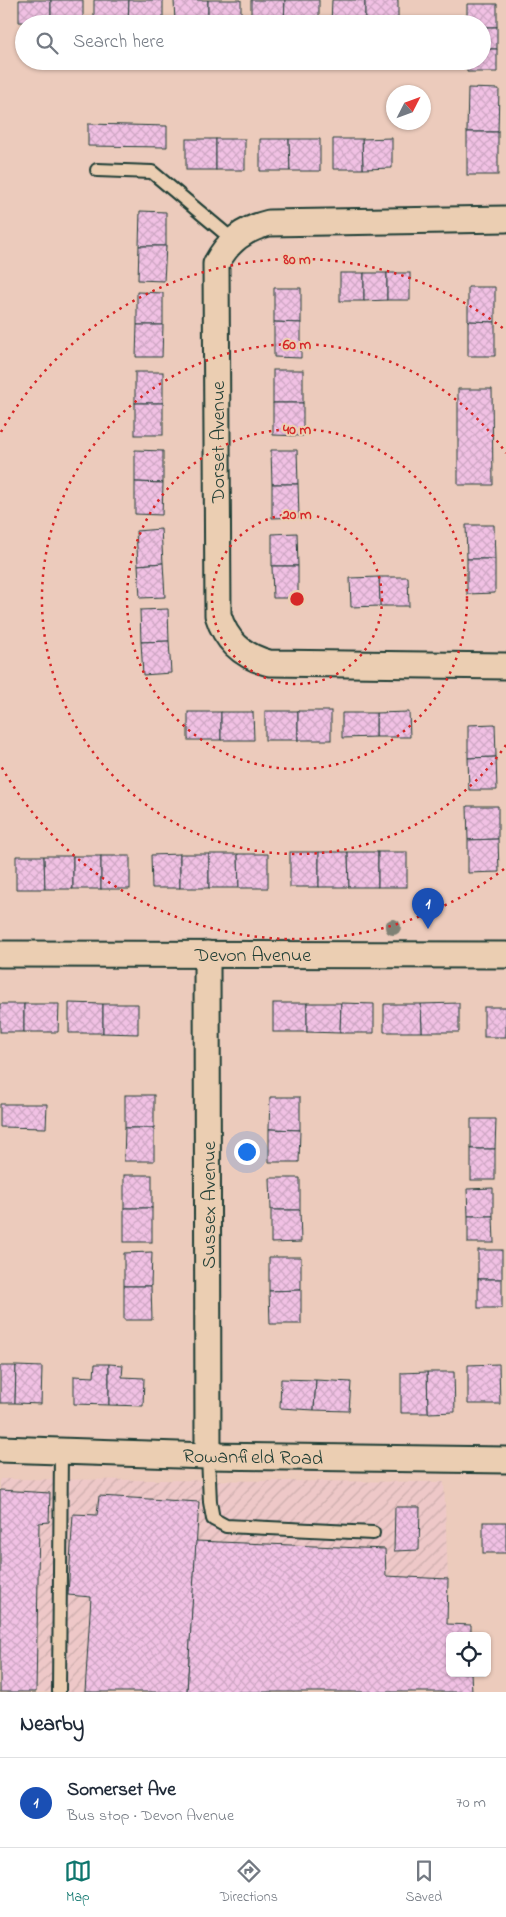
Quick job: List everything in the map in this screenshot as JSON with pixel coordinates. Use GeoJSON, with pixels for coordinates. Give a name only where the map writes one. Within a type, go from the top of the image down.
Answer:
{"type":"FeatureCollection","features":[{"type":"Feature","properties":{"kind":"street","name":"Dorset Avenue"},"geometry":{"type":"LineString","coordinates":[[506,219],[269,223],[244,232],[232,240],[216,264],[218,615],[228,637],[245,654],[256,660],[269,663],[506,666]]}},
{"type":"Feature","properties":{"kind":"street","name":"Devon Avenue"},"geometry":{"type":"LineString","coordinates":[[0,954],[506,955]]}},
{"type":"Feature","properties":{"kind":"street","name":"Sussex Avenue"},"geometry":{"type":"LineString","coordinates":[[207,954],[208,1456]]}},
{"type":"Feature","properties":{"kind":"street","name":"Rowanfield Road"},"geometry":{"type":"LineString","coordinates":[[0,1449],[208,1456],[506,1460]]}},
{"type":"Feature","properties":{"kind":"lane"},"geometry":{"type":"LineString","coordinates":[[97,170],[152,172],[232,240]]}},
{"type":"Feature","properties":{"kind":"lane"},"geometry":{"type":"LineString","coordinates":[[59,1692],[61,1451]]}},
{"type":"Feature","properties":{"kind":"lane"},"geometry":{"type":"LineString","coordinates":[[208,1456],[210,1502],[213,1519],[226,1526],[373,1533]]}},
{"type":"Feature","properties":{"kind":"shaded area"},"geometry":{"type":"Polygon","coordinates":[[[0,1479],[444,1482],[448,1579],[447,1623],[471,1625],[471,1632],[446,1632],[446,1677],[471,1677],[471,1692],[0,1692],[0,1479]]]}},
{"type":"Feature","properties":{"kind":"building"},"geometry":{"type":"Polygon","coordinates":[[[19,0],[51,0],[51,15],[19,15],[19,0]]]}},
{"type":"Feature","properties":{"kind":"building"},"geometry":{"type":"Polygon","coordinates":[[[51,0],[83,0],[83,15],[51,15],[51,0]]]}},
{"type":"Feature","properties":{"kind":"building"},"geometry":{"type":"Polygon","coordinates":[[[94,0],[129,0],[128,15],[94,15],[94,0]]]}},
{"type":"Feature","properties":{"kind":"building"},"geometry":{"type":"Polygon","coordinates":[[[129,0],[163,0],[163,15],[128,15],[129,0]]]}},
{"type":"Feature","properties":{"kind":"building"},"geometry":{"type":"Polygon","coordinates":[[[174,0],[208,0],[208,15],[175,15],[174,0]]]}},
{"type":"Feature","properties":{"kind":"building"},"geometry":{"type":"Polygon","coordinates":[[[208,0],[241,0],[241,15],[208,15],[208,0]]]}},
{"type":"Feature","properties":{"kind":"building"},"geometry":{"type":"Polygon","coordinates":[[[251,0],[285,0],[284,15],[251,15],[251,0]]]}},
{"type":"Feature","properties":{"kind":"building"},"geometry":{"type":"Polygon","coordinates":[[[285,0],[319,0],[319,15],[284,15],[285,0]]]}},
{"type":"Feature","properties":{"kind":"building"},"geometry":{"type":"Polygon","coordinates":[[[332,0],[365,0],[365,15],[331,15],[332,0]]]}},
{"type":"Feature","properties":{"kind":"building"},"geometry":{"type":"Polygon","coordinates":[[[365,0],[398,0],[398,15],[365,15],[365,0]]]}},
{"type":"Feature","properties":{"kind":"building"},"geometry":{"type":"Polygon","coordinates":[[[467,4],[497,4],[497,27],[491,27],[491,15],[467,15],[467,4]]]}},
{"type":"Feature","properties":{"kind":"building"},"geometry":{"type":"Polygon","coordinates":[[[491,27],[497,27],[497,49],[491,49],[491,27]]]}},
{"type":"Feature","properties":{"kind":"building"},"geometry":{"type":"Polygon","coordinates":[[[491,49],[497,49],[497,72],[467,72],[467,70],[491,70],[491,49]]]}},
{"type":"Feature","properties":{"kind":"building"},"geometry":{"type":"Polygon","coordinates":[[[468,88],[499,89],[498,132],[467,132],[468,88]]]}},
{"type":"Feature","properties":{"kind":"building"},"geometry":{"type":"Polygon","coordinates":[[[88,124],[167,126],[167,147],[88,146],[88,124]]]}},
{"type":"Feature","properties":{"kind":"building"},"geometry":{"type":"Polygon","coordinates":[[[467,132],[498,132],[498,175],[467,175],[467,132]]]}},
{"type":"Feature","properties":{"kind":"building"},"geometry":{"type":"Polygon","coordinates":[[[392,138],[392,168],[363,169],[362,139],[392,138]]]}},
{"type":"Feature","properties":{"kind":"building"},"geometry":{"type":"Polygon","coordinates":[[[186,139],[216,139],[216,170],[186,170],[186,139]]]}},
{"type":"Feature","properties":{"kind":"building"},"geometry":{"type":"Polygon","coordinates":[[[216,139],[245,139],[245,170],[216,170],[216,139]]]}},
{"type":"Feature","properties":{"kind":"building"},"geometry":{"type":"Polygon","coordinates":[[[260,139],[289,139],[290,171],[260,171],[260,139]]]}},
{"type":"Feature","properties":{"kind":"building"},"geometry":{"type":"Polygon","coordinates":[[[289,139],[320,139],[320,171],[290,171],[289,139]]]}},
{"type":"Feature","properties":{"kind":"building"},"geometry":{"type":"Polygon","coordinates":[[[333,139],[362,139],[363,169],[333,169],[333,139]]]}},
{"type":"Feature","properties":{"kind":"building"},"geometry":{"type":"Polygon","coordinates":[[[140,211],[166,212],[166,246],[139,246],[140,211]]]}},
{"type":"Feature","properties":{"kind":"building"},"geometry":{"type":"Polygon","coordinates":[[[139,246],[166,246],[164,281],[138,280],[139,246]]]}},
{"type":"Feature","properties":{"kind":"building"},"geometry":{"type":"Polygon","coordinates":[[[340,273],[364,273],[364,301],[340,301],[340,273]]]}},
{"type":"Feature","properties":{"kind":"building"},"geometry":{"type":"Polygon","coordinates":[[[364,273],[387,273],[387,300],[364,301],[364,273]]]}},
{"type":"Feature","properties":{"kind":"building"},"geometry":{"type":"Polygon","coordinates":[[[387,273],[410,273],[410,300],[387,300],[387,273]]]}},
{"type":"Feature","properties":{"kind":"building"},"geometry":{"type":"Polygon","coordinates":[[[468,287],[495,287],[495,322],[468,321],[468,287]]]}},
{"type":"Feature","properties":{"kind":"building"},"geometry":{"type":"Polygon","coordinates":[[[274,288],[301,288],[301,323],[274,322],[274,288]]]}},
{"type":"Feature","properties":{"kind":"building"},"geometry":{"type":"Polygon","coordinates":[[[137,292],[163,293],[163,325],[137,325],[137,292]]]}},
{"type":"Feature","properties":{"kind":"building"},"geometry":{"type":"Polygon","coordinates":[[[468,321],[495,322],[495,356],[468,356],[468,321]]]}},
{"type":"Feature","properties":{"kind":"building"},"geometry":{"type":"Polygon","coordinates":[[[274,322],[301,323],[301,358],[274,357],[274,322]]]}},
{"type":"Feature","properties":{"kind":"building"},"geometry":{"type":"Polygon","coordinates":[[[137,325],[163,325],[162,357],[136,357],[137,325]]]}},
{"type":"Feature","properties":{"kind":"building"},"geometry":{"type":"Polygon","coordinates":[[[273,370],[303,370],[303,403],[273,403],[273,370]]]}},
{"type":"Feature","properties":{"kind":"building"},"geometry":{"type":"Polygon","coordinates":[[[135,372],[163,372],[163,403],[135,403],[135,372]]]}},
{"type":"Feature","properties":{"kind":"building"},"geometry":{"type":"Polygon","coordinates":[[[458,389],[492,389],[493,485],[458,485],[458,389]]]}},
{"type":"Feature","properties":{"kind":"building"},"geometry":{"type":"Polygon","coordinates":[[[135,403],[163,403],[163,435],[135,435],[135,403]]]}},
{"type":"Feature","properties":{"kind":"building"},"geometry":{"type":"Polygon","coordinates":[[[273,403],[303,403],[303,436],[273,435],[273,403]]]}},
{"type":"Feature","properties":{"kind":"building"},"geometry":{"type":"Polygon","coordinates":[[[135,450],[163,451],[163,483],[135,482],[135,450]]]}},
{"type":"Feature","properties":{"kind":"building"},"geometry":{"type":"Polygon","coordinates":[[[271,450],[297,450],[298,484],[272,484],[271,450]]]}},
{"type":"Feature","properties":{"kind":"building"},"geometry":{"type":"Polygon","coordinates":[[[135,482],[163,483],[162,515],[135,514],[135,482]]]}},
{"type":"Feature","properties":{"kind":"building"},"geometry":{"type":"Polygon","coordinates":[[[272,484],[298,484],[299,517],[272,518],[272,484]]]}},
{"type":"Feature","properties":{"kind":"building"},"geometry":{"type":"Polygon","coordinates":[[[466,525],[494,525],[495,559],[467,559],[466,525]]]}},
{"type":"Feature","properties":{"kind":"building"},"geometry":{"type":"Polygon","coordinates":[[[161,529],[163,563],[138,565],[136,531],[161,529]]]}},
{"type":"Feature","properties":{"kind":"building"},"geometry":{"type":"Polygon","coordinates":[[[297,533],[298,566],[272,566],[272,534],[297,533]]]}},
{"type":"Feature","properties":{"kind":"building"},"geometry":{"type":"Polygon","coordinates":[[[467,559],[495,559],[495,593],[467,594],[467,559]]]}},
{"type":"Feature","properties":{"kind":"building"},"geometry":{"type":"Polygon","coordinates":[[[163,563],[165,597],[140,598],[138,565],[163,563]]]}},
{"type":"Feature","properties":{"kind":"building"},"geometry":{"type":"Polygon","coordinates":[[[272,566],[298,566],[298,598],[273,598],[272,566]]]}},
{"type":"Feature","properties":{"kind":"building"},"geometry":{"type":"Polygon","coordinates":[[[379,577],[408,577],[409,606],[380,606],[379,577]]]}},
{"type":"Feature","properties":{"kind":"building"},"geometry":{"type":"Polygon","coordinates":[[[379,577],[380,606],[351,607],[350,578],[379,577]]]}},
{"type":"Feature","properties":{"kind":"building"},"geometry":{"type":"Polygon","coordinates":[[[168,609],[169,641],[141,642],[140,610],[168,609]]]}},
{"type":"Feature","properties":{"kind":"building"},"geometry":{"type":"Polygon","coordinates":[[[169,641],[171,673],[143,675],[141,642],[169,641]]]}},
{"type":"Feature","properties":{"kind":"building"},"geometry":{"type":"Polygon","coordinates":[[[265,711],[298,711],[298,740],[265,740],[265,711]]]}},
{"type":"Feature","properties":{"kind":"building"},"geometry":{"type":"Polygon","coordinates":[[[298,711],[331,711],[331,740],[298,740],[298,711]]]}},
{"type":"Feature","properties":{"kind":"building"},"geometry":{"type":"Polygon","coordinates":[[[188,712],[221,712],[221,740],[188,740],[188,712]]]}},
{"type":"Feature","properties":{"kind":"building"},"geometry":{"type":"Polygon","coordinates":[[[221,712],[253,712],[254,740],[221,740],[221,712]]]}},
{"type":"Feature","properties":{"kind":"building"},"geometry":{"type":"Polygon","coordinates":[[[409,712],[410,737],[376,737],[376,713],[409,712]]]}},
{"type":"Feature","properties":{"kind":"building"},"geometry":{"type":"Polygon","coordinates":[[[342,713],[376,713],[376,737],[342,738],[342,713]]]}},
{"type":"Feature","properties":{"kind":"building"},"geometry":{"type":"Polygon","coordinates":[[[495,724],[496,757],[468,758],[468,725],[495,724]]]}},
{"type":"Feature","properties":{"kind":"building"},"geometry":{"type":"Polygon","coordinates":[[[496,757],[497,790],[469,790],[468,758],[496,757]]]}},
{"type":"Feature","properties":{"kind":"building"},"geometry":{"type":"Polygon","coordinates":[[[467,806],[498,806],[498,839],[468,840],[467,806]]]}},
{"type":"Feature","properties":{"kind":"building"},"geometry":{"type":"Polygon","coordinates":[[[498,839],[499,872],[468,873],[468,840],[498,839]]]}},
{"type":"Feature","properties":{"kind":"building"},"geometry":{"type":"Polygon","coordinates":[[[290,852],[319,852],[319,887],[290,887],[290,852]]]}},
{"type":"Feature","properties":{"kind":"building"},"geometry":{"type":"Polygon","coordinates":[[[319,852],[348,852],[349,887],[319,887],[319,852]]]}},
{"type":"Feature","properties":{"kind":"building"},"geometry":{"type":"Polygon","coordinates":[[[348,852],[378,852],[378,887],[349,887],[348,852]]]}},
{"type":"Feature","properties":{"kind":"building"},"geometry":{"type":"Polygon","coordinates":[[[378,852],[407,852],[407,887],[378,887],[378,852]]]}},
{"type":"Feature","properties":{"kind":"building"},"geometry":{"type":"Polygon","coordinates":[[[180,854],[180,888],[152,888],[151,855],[180,854]]]}},
{"type":"Feature","properties":{"kind":"building"},"geometry":{"type":"Polygon","coordinates":[[[180,854],[209,854],[209,888],[180,888],[180,854]]]}},
{"type":"Feature","properties":{"kind":"building"},"geometry":{"type":"Polygon","coordinates":[[[209,854],[238,854],[239,888],[209,888],[209,854]]]}},
{"type":"Feature","properties":{"kind":"building"},"geometry":{"type":"Polygon","coordinates":[[[238,854],[268,854],[268,888],[239,888],[238,854]]]}},
{"type":"Feature","properties":{"kind":"building"},"geometry":{"type":"Polygon","coordinates":[[[16,856],[44,856],[45,889],[16,889],[16,856]]]}},
{"type":"Feature","properties":{"kind":"building"},"geometry":{"type":"Polygon","coordinates":[[[44,856],[73,856],[73,889],[45,889],[44,856]]]}},
{"type":"Feature","properties":{"kind":"building"},"geometry":{"type":"Polygon","coordinates":[[[73,856],[101,856],[101,889],[73,889],[73,856]]]}},
{"type":"Feature","properties":{"kind":"building"},"geometry":{"type":"Polygon","coordinates":[[[101,856],[130,856],[130,889],[101,889],[101,856]]]}},
{"type":"Feature","properties":{"kind":"building"},"geometry":{"type":"Polygon","coordinates":[[[69,1003],[103,1004],[103,1033],[69,1033],[69,1003]]]}},
{"type":"Feature","properties":{"kind":"building"},"geometry":{"type":"Polygon","coordinates":[[[273,1003],[307,1003],[307,1032],[273,1032],[273,1003]]]}},
{"type":"Feature","properties":{"kind":"building"},"geometry":{"type":"Polygon","coordinates":[[[307,1003],[341,1003],[340,1033],[307,1032],[307,1003]]]}},
{"type":"Feature","properties":{"kind":"building"},"geometry":{"type":"Polygon","coordinates":[[[341,1003],[374,1004],[374,1033],[340,1033],[341,1003]]]}},
{"type":"Feature","properties":{"kind":"building"},"geometry":{"type":"Polygon","coordinates":[[[459,1003],[459,1032],[422,1032],[421,1004],[459,1003]]]}},
{"type":"Feature","properties":{"kind":"building"},"geometry":{"type":"Polygon","coordinates":[[[0,1004],[24,1004],[24,1032],[0,1032],[0,1004]]]}},
{"type":"Feature","properties":{"kind":"building"},"geometry":{"type":"Polygon","coordinates":[[[24,1004],[59,1004],[58,1032],[24,1032],[24,1004]]]}},
{"type":"Feature","properties":{"kind":"building"},"geometry":{"type":"Polygon","coordinates":[[[103,1004],[138,1004],[138,1034],[103,1033],[103,1004]]]}},
{"type":"Feature","properties":{"kind":"building"},"geometry":{"type":"Polygon","coordinates":[[[384,1004],[421,1004],[422,1032],[384,1032],[384,1004]]]}},
{"type":"Feature","properties":{"kind":"building"},"geometry":{"type":"Polygon","coordinates":[[[484,1007],[506,1007],[506,1037],[484,1037],[484,1007]]]}},
{"type":"Feature","properties":{"kind":"building"},"geometry":{"type":"Polygon","coordinates":[[[125,1095],[154,1095],[154,1128],[125,1128],[125,1095]]]}},
{"type":"Feature","properties":{"kind":"building"},"geometry":{"type":"Polygon","coordinates":[[[270,1097],[300,1097],[300,1130],[269,1129],[270,1097]]]}},
{"type":"Feature","properties":{"kind":"building"},"geometry":{"type":"Polygon","coordinates":[[[0,1104],[47,1104],[46,1128],[0,1127],[0,1104]]]}},
{"type":"Feature","properties":{"kind":"building"},"geometry":{"type":"Polygon","coordinates":[[[471,1119],[496,1119],[495,1149],[471,1149],[471,1119]]]}},
{"type":"Feature","properties":{"kind":"building"},"geometry":{"type":"Polygon","coordinates":[[[125,1128],[154,1128],[154,1161],[124,1161],[125,1128]]]}},
{"type":"Feature","properties":{"kind":"building"},"geometry":{"type":"Polygon","coordinates":[[[269,1129],[300,1130],[299,1162],[269,1162],[269,1129]]]}},
{"type":"Feature","properties":{"kind":"building"},"geometry":{"type":"Polygon","coordinates":[[[471,1149],[495,1149],[495,1180],[471,1180],[471,1149]]]}},
{"type":"Feature","properties":{"kind":"building"},"geometry":{"type":"Polygon","coordinates":[[[124,1175],[152,1175],[152,1208],[124,1208],[124,1175]]]}},
{"type":"Feature","properties":{"kind":"building"},"geometry":{"type":"Polygon","coordinates":[[[270,1178],[300,1178],[300,1210],[271,1210],[270,1178]]]}},
{"type":"Feature","properties":{"kind":"building"},"geometry":{"type":"Polygon","coordinates":[[[493,1188],[493,1216],[468,1216],[467,1189],[493,1188]]]}},
{"type":"Feature","properties":{"kind":"building"},"geometry":{"type":"Polygon","coordinates":[[[124,1208],[152,1208],[152,1242],[124,1242],[124,1208]]]}},
{"type":"Feature","properties":{"kind":"building"},"geometry":{"type":"Polygon","coordinates":[[[271,1210],[300,1210],[301,1242],[271,1243],[271,1210]]]}},
{"type":"Feature","properties":{"kind":"building"},"geometry":{"type":"Polygon","coordinates":[[[468,1216],[493,1216],[494,1243],[468,1243],[468,1216]]]}},
{"type":"Feature","properties":{"kind":"building"},"geometry":{"type":"Polygon","coordinates":[[[478,1250],[502,1250],[502,1279],[478,1279],[478,1250]]]}},
{"type":"Feature","properties":{"kind":"building"},"geometry":{"type":"Polygon","coordinates":[[[152,1252],[151,1286],[124,1286],[124,1253],[152,1252]]]}},
{"type":"Feature","properties":{"kind":"building"},"geometry":{"type":"Polygon","coordinates":[[[269,1257],[301,1257],[301,1290],[269,1291],[269,1257]]]}},
{"type":"Feature","properties":{"kind":"building"},"geometry":{"type":"Polygon","coordinates":[[[478,1279],[502,1279],[502,1308],[478,1308],[478,1279]]]}},
{"type":"Feature","properties":{"kind":"building"},"geometry":{"type":"Polygon","coordinates":[[[124,1286],[151,1286],[152,1320],[124,1320],[124,1286]]]}},
{"type":"Feature","properties":{"kind":"building"},"geometry":{"type":"Polygon","coordinates":[[[301,1290],[301,1324],[270,1324],[269,1291],[301,1290]]]}},
{"type":"Feature","properties":{"kind":"building"},"geometry":{"type":"Polygon","coordinates":[[[95,1364],[109,1364],[109,1405],[74,1404],[74,1376],[94,1377],[95,1364]]]}},
{"type":"Feature","properties":{"kind":"building"},"geometry":{"type":"Polygon","coordinates":[[[109,1364],[123,1365],[122,1377],[144,1378],[143,1406],[109,1405],[109,1364]]]}},
{"type":"Feature","properties":{"kind":"building"},"geometry":{"type":"Polygon","coordinates":[[[499,1364],[500,1404],[468,1404],[468,1365],[499,1364]]]}},
{"type":"Feature","properties":{"kind":"building"},"geometry":{"type":"Polygon","coordinates":[[[0,1366],[16,1366],[15,1403],[0,1403],[0,1366]]]}},
{"type":"Feature","properties":{"kind":"building"},"geometry":{"type":"Polygon","coordinates":[[[16,1366],[42,1367],[41,1404],[15,1403],[16,1366]]]}},
{"type":"Feature","properties":{"kind":"building"},"geometry":{"type":"Polygon","coordinates":[[[427,1372],[454,1372],[455,1412],[428,1413],[427,1372]]]}},
{"type":"Feature","properties":{"kind":"building"},"geometry":{"type":"Polygon","coordinates":[[[427,1372],[428,1413],[401,1413],[401,1373],[427,1372]]]}},
{"type":"Feature","properties":{"kind":"building"},"geometry":{"type":"Polygon","coordinates":[[[281,1379],[316,1380],[314,1410],[280,1408],[281,1379]]]}},
{"type":"Feature","properties":{"kind":"building"},"geometry":{"type":"Polygon","coordinates":[[[316,1380],[351,1382],[349,1411],[314,1410],[316,1380]]]}},
{"type":"Feature","properties":{"kind":"building"},"geometry":{"type":"Polygon","coordinates":[[[0,1490],[50,1493],[49,1522],[39,1523],[36,1692],[0,1692],[0,1490]]]}},
{"type":"Feature","properties":{"kind":"building"},"geometry":{"type":"Polygon","coordinates":[[[99,1496],[199,1502],[187,1692],[85,1692],[91,1597],[68,1595],[73,1514],[97,1515],[99,1496]]]}},
{"type":"Feature","properties":{"kind":"building"},"geometry":{"type":"Polygon","coordinates":[[[395,1507],[420,1507],[419,1550],[394,1551],[395,1507]]]}},
{"type":"Feature","properties":{"kind":"building"},"geometry":{"type":"Polygon","coordinates":[[[483,1522],[506,1522],[506,1553],[483,1553],[483,1522]]]}},
{"type":"Feature","properties":{"kind":"building"},"geometry":{"type":"Polygon","coordinates":[[[196,1541],[385,1549],[386,1576],[448,1579],[447,1624],[471,1625],[471,1632],[446,1632],[446,1677],[471,1677],[472,1692],[187,1692],[196,1541]]]}},
{"type":"Feature","properties":{"kind":"place","name":"Somerset Ave"},"geometry":{"type":"Point","coordinates":[428,929]}}]}
